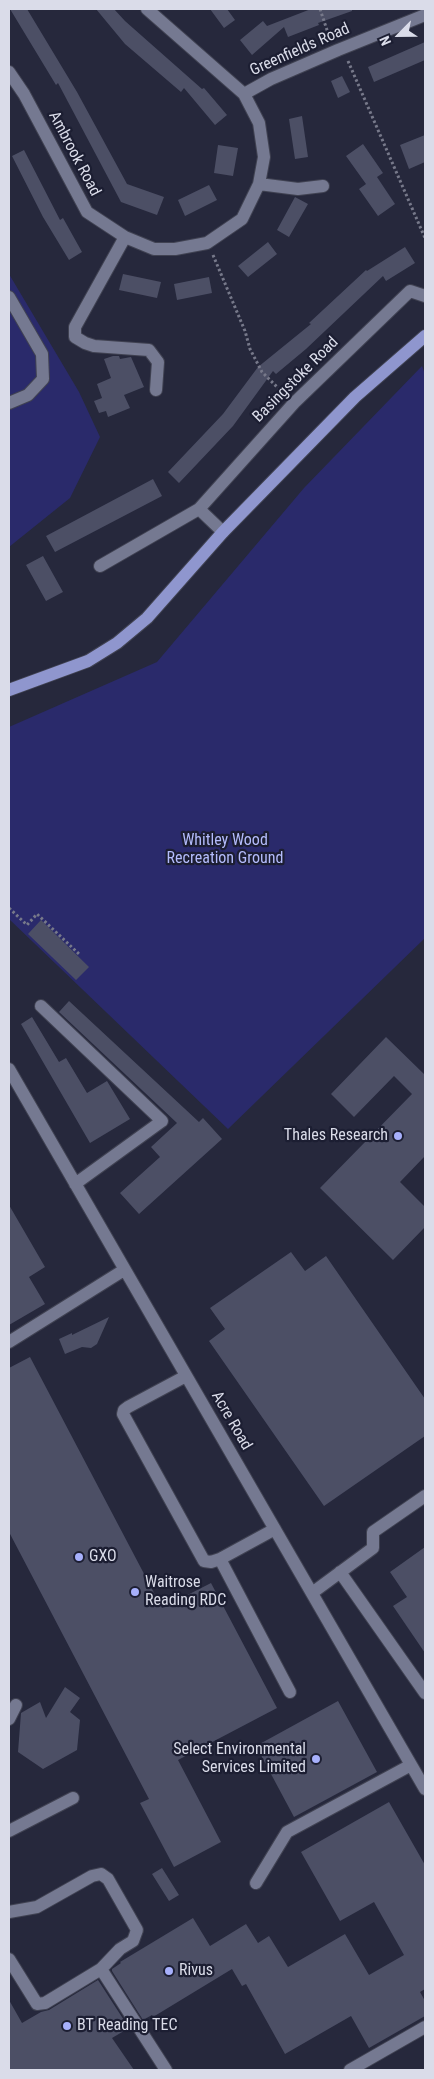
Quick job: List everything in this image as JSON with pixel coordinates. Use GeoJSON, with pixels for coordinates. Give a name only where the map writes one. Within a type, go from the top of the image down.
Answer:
{"type":"FeatureCollection","features":[{"type":"Feature","properties":{"kind":"main road"},"geometry":{"type":"LineString","coordinates":[[9,690],[88,661],[117,643],[147,618],[223,532],[356,397],[425,336]]}},
{"type":"Feature","properties":{"kind":"street","name":"Ambrook Road"},"geometry":{"type":"LineString","coordinates":[[9,72],[24,94],[87,212],[125,237],[154,249],[175,249],[207,243],[242,219],[259,184],[264,158],[259,123],[244,94],[147,9]]}},
{"type":"Feature","properties":{"kind":"street","name":"Greenfields Road"},"geometry":{"type":"LineString","coordinates":[[244,94],[271,79],[338,50],[425,16]]}},
{"type":"Feature","properties":{"kind":"street"},"geometry":{"type":"LineString","coordinates":[[259,184],[298,189],[323,186]]}},
{"type":"Feature","properties":{"kind":"street"},"geometry":{"type":"LineString","coordinates":[[125,237],[75,327],[75,337],[84,343],[94,346],[150,350],[158,362],[156,390]]}},
{"type":"Feature","properties":{"kind":"street","name":"Basingstoke Road"},"geometry":{"type":"LineString","coordinates":[[100,566],[199,509],[294,403],[410,290],[425,296]]}},
{"type":"Feature","properties":{"kind":"street"},"geometry":{"type":"LineString","coordinates":[[9,297],[42,354],[43,379],[28,395],[9,403]]}},
{"type":"Feature","properties":{"kind":"street"},"geometry":{"type":"LineString","coordinates":[[199,509],[223,532]]}},
{"type":"Feature","properties":{"kind":"street"},"geometry":{"type":"LineString","coordinates":[[41,1006],[162,1121],[75,1184]]}},
{"type":"Feature","properties":{"kind":"street","name":"Acre Road"},"geometry":{"type":"LineString","coordinates":[[10,1074],[425,1789]]}},
{"type":"Feature","properties":{"kind":"street"},"geometry":{"type":"LineString","coordinates":[[9,1342],[124,1270]]}},
{"type":"Feature","properties":{"kind":"street"},"geometry":{"type":"LineString","coordinates":[[186,1376],[128,1407],[124,1410],[123,1414],[204,1561],[211,1562],[220,1559],[274,1529]]}},
{"type":"Feature","properties":{"kind":"street"},"geometry":{"type":"LineString","coordinates":[[312,1593],[373,1548],[373,1532],[425,1496]]}},
{"type":"Feature","properties":{"kind":"street"},"geometry":{"type":"LineString","coordinates":[[220,1559],[290,1692]]}},
{"type":"Feature","properties":{"kind":"street"},"geometry":{"type":"LineString","coordinates":[[340,1572],[425,1693]]}},
{"type":"Feature","properties":{"kind":"street"},"geometry":{"type":"LineString","coordinates":[[9,1719],[16,1705]]}},
{"type":"Feature","properties":{"kind":"street"},"geometry":{"type":"LineString","coordinates":[[256,1884],[287,1832],[411,1765]]}},
{"type":"Feature","properties":{"kind":"street"},"geometry":{"type":"LineString","coordinates":[[9,1831],[74,1798]]}},
{"type":"Feature","properties":{"kind":"street"},"geometry":{"type":"LineString","coordinates":[[9,1912],[37,1907],[92,1876],[101,1874],[108,1878],[137,1930],[133,1941],[120,1950],[101,1969],[45,2003],[37,2004],[9,1959]]}},
{"type":"Feature","properties":{"kind":"street"},"geometry":{"type":"LineString","coordinates":[[101,1969],[166,2070]]}},
{"type":"Feature","properties":{"kind":"street"},"geometry":{"type":"LineString","coordinates":[[350,2070],[425,2027]]}},
{"type":"Feature","properties":{"kind":"path"},"geometry":{"type":"LineString","coordinates":[[320,9],[330,40],[347,59],[425,238]]}},
{"type":"Feature","properties":{"kind":"path"},"geometry":{"type":"LineString","coordinates":[[207,243],[245,331],[250,349],[262,372],[294,403]]}},
{"type":"Feature","properties":{"kind":"path"},"geometry":{"type":"LineString","coordinates":[[9,908],[27,925],[37,914],[79,954]]}},
{"type":"Feature","properties":{"kind":"green space"},"geometry":{"type":"Polygon","coordinates":[[[9,274],[79,392],[100,437],[70,498],[9,547],[9,274]]]}},
{"type":"Feature","properties":{"kind":"green space","name":"Whitley Wood Recreation Ground"},"geometry":{"type":"Polygon","coordinates":[[[422,366],[425,374],[425,938],[228,1129],[9,919],[9,727],[157,662],[304,488],[422,366]]]}},
{"type":"Feature","properties":{"kind":"building"},"geometry":{"type":"Polygon","coordinates":[[[10,9],[27,9],[77,92],[127,184],[164,197],[157,215],[121,202],[58,83],[56,85],[10,9]]]}},
{"type":"Feature","properties":{"kind":"building"},"geometry":{"type":"Polygon","coordinates":[[[96,9],[114,9],[202,89],[204,88],[227,115],[215,125],[184,88],[181,92],[125,44],[96,9]]]}},
{"type":"Feature","properties":{"kind":"building"},"geometry":{"type":"Polygon","coordinates":[[[210,9],[227,9],[235,20],[224,28],[210,9]]]}},
{"type":"Feature","properties":{"kind":"building"},"geometry":{"type":"Polygon","coordinates":[[[311,9],[352,9],[352,11],[318,23],[319,25],[288,37],[284,27],[252,55],[240,40],[263,21],[267,26],[311,9]]]}},
{"type":"Feature","properties":{"kind":"building"},"geometry":{"type":"Polygon","coordinates":[[[425,42],[425,60],[374,82],[368,67],[425,42]]]}},
{"type":"Feature","properties":{"kind":"building"},"geometry":{"type":"Polygon","coordinates":[[[342,76],[350,92],[338,98],[331,81],[342,76]]]}},
{"type":"Feature","properties":{"kind":"building"},"geometry":{"type":"Polygon","coordinates":[[[302,116],[308,157],[295,159],[289,119],[302,116]]]}},
{"type":"Feature","properties":{"kind":"building"},"geometry":{"type":"Polygon","coordinates":[[[425,135],[425,162],[409,169],[400,145],[425,135]]]}},
{"type":"Feature","properties":{"kind":"building"},"geometry":{"type":"Polygon","coordinates":[[[363,144],[383,173],[377,177],[395,204],[378,216],[359,189],[366,184],[346,156],[363,144]]]}},
{"type":"Feature","properties":{"kind":"building"},"geometry":{"type":"Polygon","coordinates":[[[218,145],[238,148],[233,176],[214,173],[218,145]]]}},
{"type":"Feature","properties":{"kind":"building"},"geometry":{"type":"Polygon","coordinates":[[[24,150],[60,220],[63,218],[82,252],[69,260],[43,217],[12,156],[24,150]]]}},
{"type":"Feature","properties":{"kind":"building"},"geometry":{"type":"Polygon","coordinates":[[[209,185],[217,200],[185,216],[178,200],[209,185]]]}},
{"type":"Feature","properties":{"kind":"building"},"geometry":{"type":"Polygon","coordinates":[[[295,197],[308,204],[289,237],[277,230],[295,197]]]}},
{"type":"Feature","properties":{"kind":"building"},"geometry":{"type":"Polygon","coordinates":[[[268,242],[277,254],[248,277],[238,266],[268,242]]]}},
{"type":"Feature","properties":{"kind":"building"},"geometry":{"type":"Polygon","coordinates":[[[405,247],[415,263],[386,281],[383,276],[306,349],[276,374],[273,371],[233,426],[179,483],[168,472],[223,414],[258,367],[311,324],[309,323],[366,270],[405,247]]]}},
{"type":"Feature","properties":{"kind":"building"},"geometry":{"type":"Polygon","coordinates":[[[123,274],[161,282],[157,298],[119,290],[123,274]]]}},
{"type":"Feature","properties":{"kind":"building"},"geometry":{"type":"Polygon","coordinates":[[[209,277],[212,293],[177,300],[174,284],[209,277]]]}},
{"type":"Feature","properties":{"kind":"building"},"geometry":{"type":"Polygon","coordinates":[[[119,356],[120,359],[131,357],[144,387],[124,395],[130,408],[108,417],[106,411],[99,413],[94,401],[102,398],[97,384],[111,378],[104,359],[119,356]]]}},
{"type":"Feature","properties":{"kind":"building"},"geometry":{"type":"Polygon","coordinates":[[[153,479],[162,496],[55,552],[46,536],[153,479]]]}},
{"type":"Feature","properties":{"kind":"building"},"geometry":{"type":"Polygon","coordinates":[[[43,556],[63,592],[46,601],[26,565],[43,556]]]}},
{"type":"Feature","properties":{"kind":"building"},"geometry":{"type":"Polygon","coordinates":[[[41,920],[89,967],[76,980],[28,934],[41,920]]]}},
{"type":"Feature","properties":{"kind":"building"},"geometry":{"type":"Polygon","coordinates":[[[69,1001],[199,1122],[203,1118],[222,1139],[139,1214],[120,1193],[160,1157],[151,1147],[177,1123],[59,1012],[69,1001]]]}},
{"type":"Feature","properties":{"kind":"building"},"geometry":{"type":"Polygon","coordinates":[[[32,1017],[59,1062],[66,1058],[87,1093],[107,1081],[130,1119],[90,1143],[21,1024],[32,1017]]]}},
{"type":"Feature","properties":{"kind":"building","name":"Thales Research"},"geometry":{"type":"Polygon","coordinates":[[[386,1037],[425,1075],[425,1156],[400,1182],[425,1207],[425,1227],[393,1260],[320,1188],[412,1094],[394,1076],[354,1117],[331,1094],[386,1037]]]}},
{"type":"Feature","properties":{"kind":"building"},"geometry":{"type":"Polygon","coordinates":[[[9,1205],[45,1267],[29,1277],[45,1304],[9,1325],[9,1205]]]}},
{"type":"Feature","properties":{"kind":"building"},"geometry":{"type":"Polygon","coordinates":[[[291,1252],[305,1271],[326,1256],[425,1399],[425,1436],[324,1506],[209,1341],[225,1329],[210,1308],[291,1252]]]}},
{"type":"Feature","properties":{"kind":"building"},"geometry":{"type":"Polygon","coordinates":[[[109,1317],[97,1344],[91,1348],[82,1347],[65,1354],[59,1339],[72,1333],[72,1335],[109,1317]]]}},
{"type":"Feature","properties":{"kind":"building","name":"GXO"},"geometry":{"type":"Polygon","coordinates":[[[30,1357],[162,1608],[211,1583],[277,1708],[178,1760],[221,1842],[174,1867],[140,1803],[149,1799],[9,1532],[9,1368],[30,1357]]]}},
{"type":"Feature","properties":{"kind":"building"},"geometry":{"type":"Polygon","coordinates":[[[425,1547],[425,1653],[393,1606],[407,1597],[390,1572],[425,1547]]]}},
{"type":"Feature","properties":{"kind":"building"},"geometry":{"type":"Polygon","coordinates":[[[65,1687],[80,1698],[70,1712],[80,1720],[77,1750],[43,1769],[18,1752],[21,1713],[40,1702],[46,1718],[65,1687]]]}},
{"type":"Feature","properties":{"kind":"building","name":"Select Environmental Services Limited"},"geometry":{"type":"Polygon","coordinates":[[[338,1701],[377,1772],[294,1817],[256,1746],[338,1701]]]}},
{"type":"Feature","properties":{"kind":"building"},"geometry":{"type":"Polygon","coordinates":[[[389,1802],[425,1865],[425,1989],[420,1992],[425,2001],[425,2016],[369,2048],[351,2016],[285,2054],[246,1984],[242,1986],[232,1969],[153,2017],[152,2015],[143,2020],[112,1969],[120,1962],[193,1918],[210,1946],[246,1924],[258,1943],[269,1936],[288,1967],[345,1934],[369,1975],[404,1955],[374,1902],[340,1921],[301,1852],[389,1802]]]}},
{"type":"Feature","properties":{"kind":"building"},"geometry":{"type":"Polygon","coordinates":[[[162,1868],[179,1895],[169,1901],[152,1874],[162,1868]]]}},
{"type":"Feature","properties":{"kind":"building","name":"BT Reading TEC"},"geometry":{"type":"Polygon","coordinates":[[[98,1980],[129,2028],[112,2038],[134,2070],[9,2070],[9,2000],[22,2023],[41,2012],[49,2010],[98,1980]]]}},
{"type":"Feature","properties":{"kind":"place","name":"Thales Research"},"geometry":{"type":"Point","coordinates":[398,1136]}},
{"type":"Feature","properties":{"kind":"place","name":"GXO"},"geometry":{"type":"Point","coordinates":[79,1557]}},
{"type":"Feature","properties":{"kind":"place","name":"Waitrose Reading RDC"},"geometry":{"type":"Point","coordinates":[135,1592]}},
{"type":"Feature","properties":{"kind":"place","name":"Select Environmental Services Limited"},"geometry":{"type":"Point","coordinates":[316,1759]}},
{"type":"Feature","properties":{"kind":"place","name":"Rivus"},"geometry":{"type":"Point","coordinates":[169,1971]}},
{"type":"Feature","properties":{"kind":"place","name":"BT Reading TEC"},"geometry":{"type":"Point","coordinates":[67,2026]}}]}
